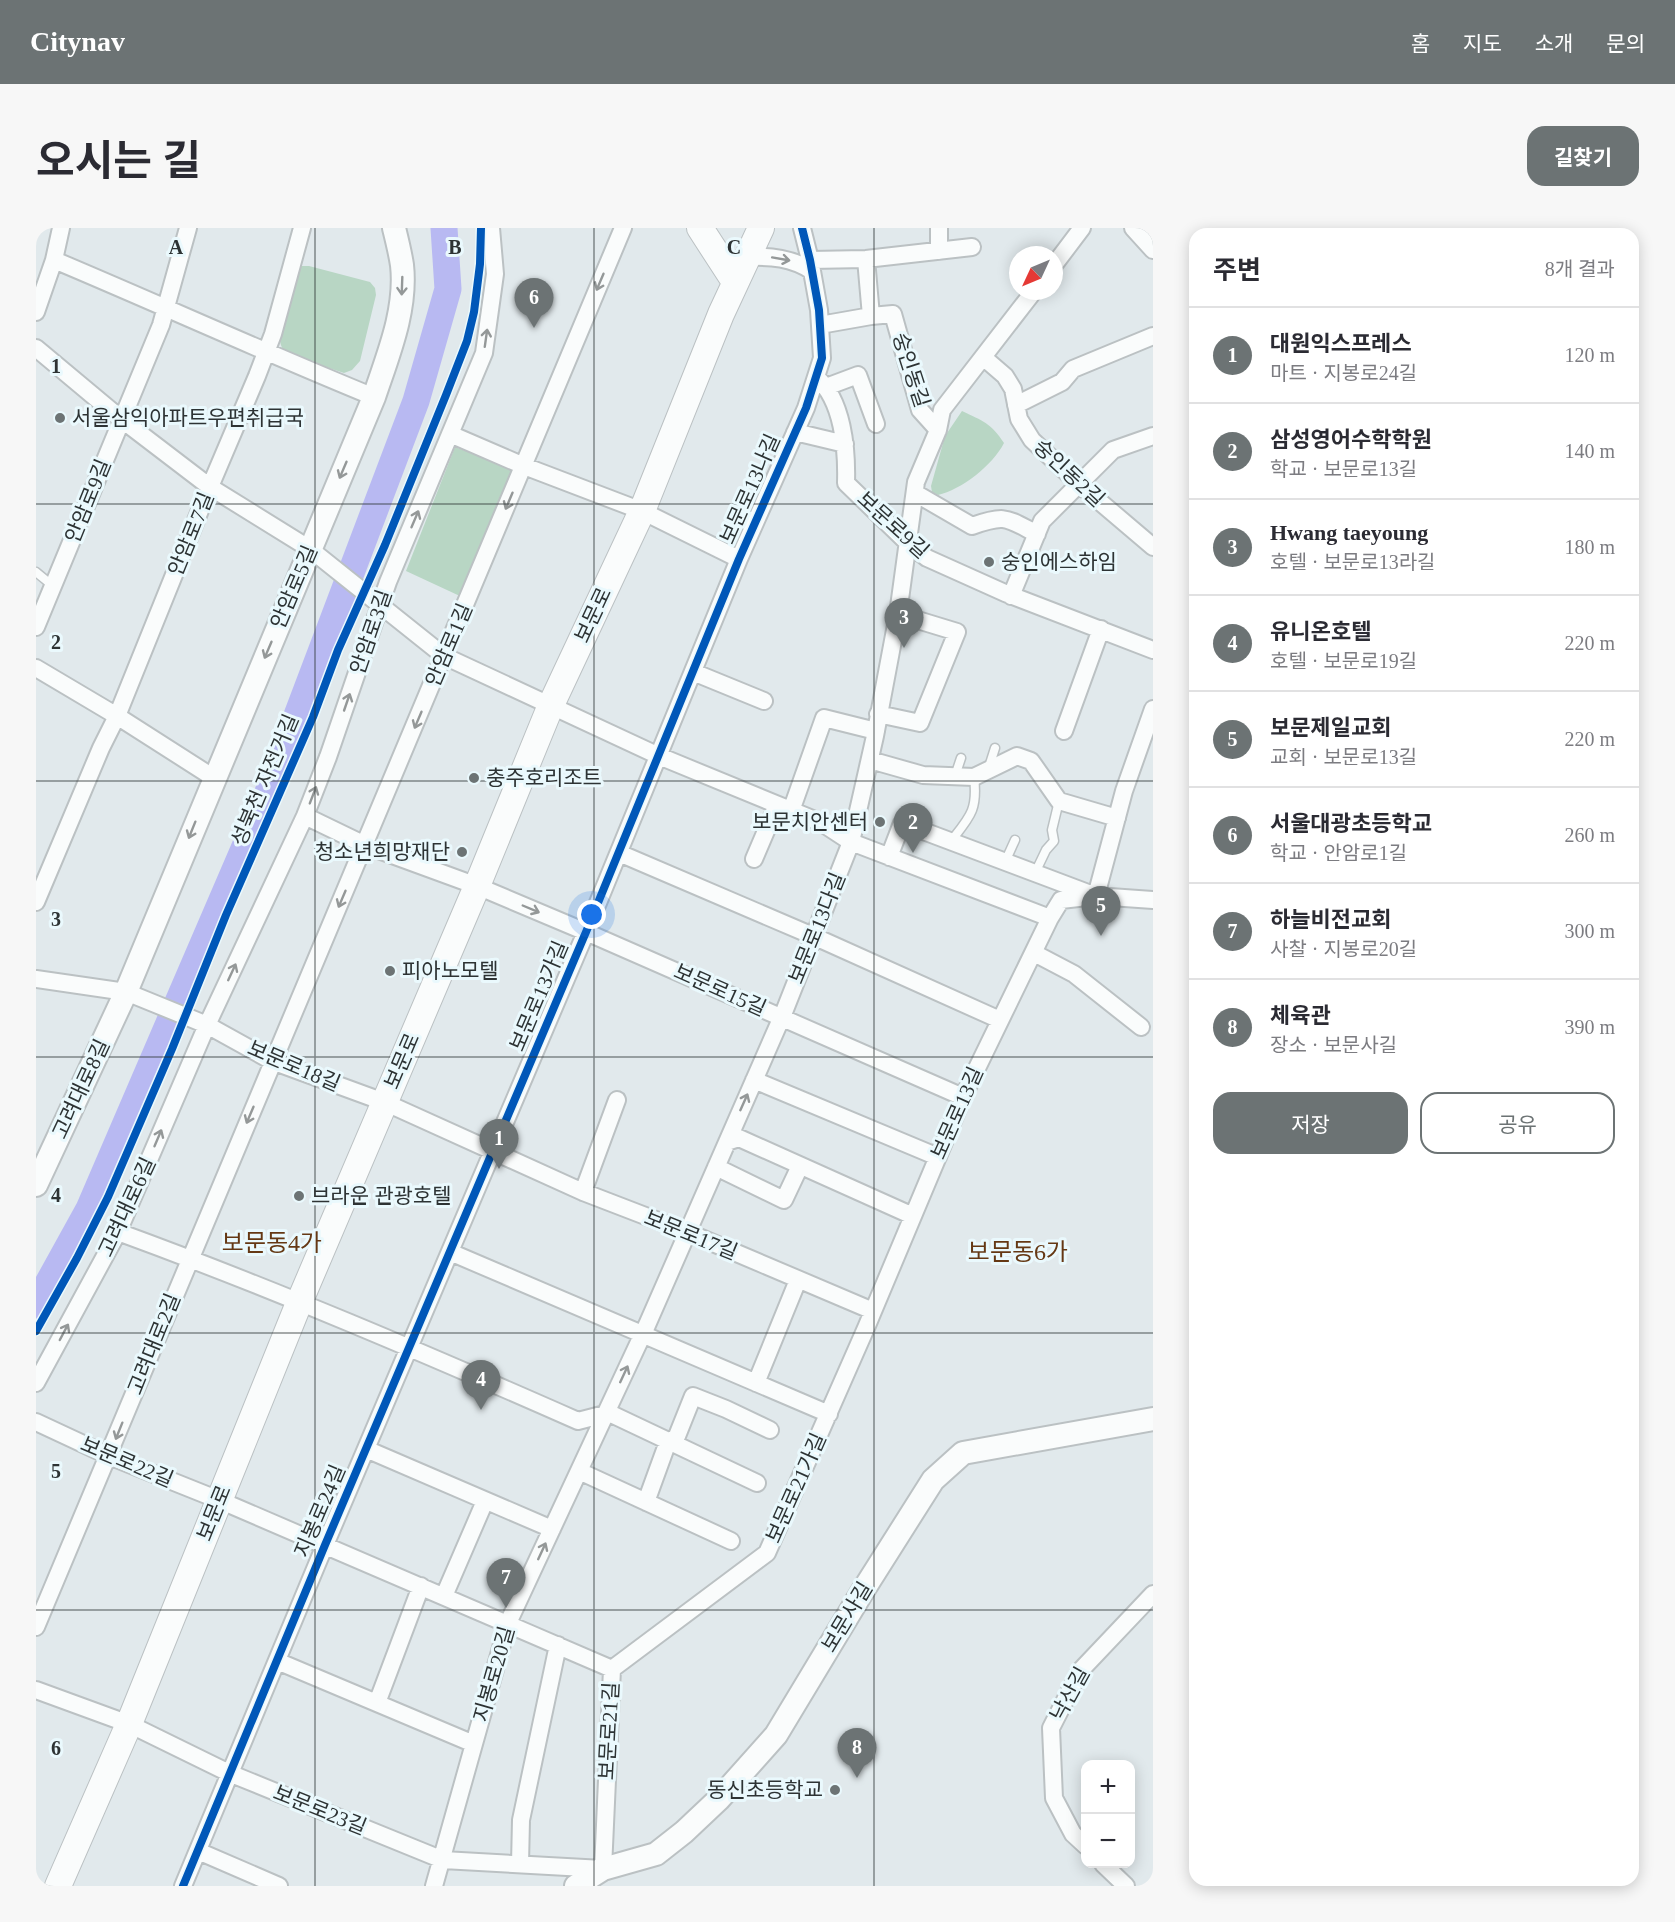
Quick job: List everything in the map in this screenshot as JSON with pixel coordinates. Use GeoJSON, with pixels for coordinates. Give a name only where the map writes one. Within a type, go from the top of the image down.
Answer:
{"type":"FeatureCollection","features":[{"type":"Feature","properties":{"kind":"main road","name":"안암로5길"},"geometry":{"type":"LineString","coordinates":[[126,992],[374,397],[393,338],[402,295],[402,266],[394,228]]}},
{"type":"Feature","properties":{"kind":"main road"},"geometry":{"type":"LineString","coordinates":[[700,228],[735,282]]}},
{"type":"Feature","properties":{"kind":"main road","name":"보문로"},"geometry":{"type":"LineString","coordinates":[[58,1886],[129,1724],[299,1303],[477,886],[551,705],[642,511],[721,314],[762,228]]}},
{"type":"Feature","properties":{"kind":"main road","name":"고려대로8길"},"geometry":{"type":"LineString","coordinates":[[36,1185],[126,992]]}},
{"type":"Feature","properties":{"kind":"main road","name":"보문사길"},"geometry":{"type":"LineString","coordinates":[[576,1886],[603,1869],[656,1854],[684,1833],[719,1799],[776,1735],[933,1480],[963,1453],[1153,1419]]}},
{"type":"Feature","properties":{"kind":"street"},"geometry":{"type":"LineString","coordinates":[[36,312],[54,260],[61,228]]}},
{"type":"Feature","properties":{"kind":"street","name":"안암로9길"},"geometry":{"type":"LineString","coordinates":[[36,627],[161,325],[188,228]]}},
{"type":"Feature","properties":{"kind":"street","name":"안암로7길"},"geometry":{"type":"LineString","coordinates":[[36,902],[101,748],[117,716],[266,353],[302,228]]}},
{"type":"Feature","properties":{"kind":"street","name":"안암로3길"},"geometry":{"type":"LineString","coordinates":[[207,1025],[304,816],[328,757],[388,582],[484,353],[495,274],[491,228]]}},
{"type":"Feature","properties":{"kind":"street","name":"안암로1길"},"geometry":{"type":"LineString","coordinates":[[272,1061],[365,845],[623,228]]}},
{"type":"Feature","properties":{"kind":"street","name":"보문로13나길"},"geometry":{"type":"LineString","coordinates":[[659,756],[739,559],[806,408],[821,382],[819,310],[802,228]]}},
{"type":"Feature","properties":{"kind":"street"},"geometry":{"type":"LineString","coordinates":[[939,228],[939,251]]}},
{"type":"Feature","properties":{"kind":"street"},"geometry":{"type":"LineString","coordinates":[[1063,253],[1082,228]]}},
{"type":"Feature","properties":{"kind":"street"},"geometry":{"type":"LineString","coordinates":[[1134,228],[1153,250]]}},
{"type":"Feature","properties":{"kind":"street"},"geometry":{"type":"LineString","coordinates":[[747,257],[777,257],[811,266],[972,247]]}},
{"type":"Feature","properties":{"kind":"street","name":"숭인동길"},"geometry":{"type":"LineString","coordinates":[[866,259],[871,316],[893,314],[920,410],[938,430]]}},
{"type":"Feature","properties":{"kind":"street"},"geometry":{"type":"LineString","coordinates":[[54,260],[166,307],[266,353],[374,397]]}},
{"type":"Feature","properties":{"kind":"street","name":"숭인동길"},"geometry":{"type":"LineString","coordinates":[[877,722],[898,614],[916,482],[938,430],[942,411],[1027,300]]}},
{"type":"Feature","properties":{"kind":"street"},"geometry":{"type":"LineString","coordinates":[[820,326],[871,316]]}},
{"type":"Feature","properties":{"kind":"street"},"geometry":{"type":"LineString","coordinates":[[1016,405],[1062,382],[1073,369],[1153,336]]}},
{"type":"Feature","properties":{"kind":"street"},"geometry":{"type":"LineString","coordinates":[[36,348],[121,419],[210,487],[310,549],[444,656],[659,756],[822,823],[851,842],[1050,918]]}},
{"type":"Feature","properties":{"kind":"street","name":"숭인동2길"},"geometry":{"type":"LineString","coordinates":[[983,357],[1005,376],[1012,389],[1019,419],[1032,440],[1078,484],[1153,547]]}},
{"type":"Feature","properties":{"kind":"street"},"geometry":{"type":"LineString","coordinates":[[821,382],[858,375],[876,424]]}},
{"type":"Feature","properties":{"kind":"street","name":"보문로9길"},"geometry":{"type":"LineString","coordinates":[[821,382],[843,432],[847,454],[846,483],[927,558],[1011,596],[1153,650]]}},
{"type":"Feature","properties":{"kind":"street","name":"보문로13나길"},"geometry":{"type":"LineString","coordinates":[[795,432],[845,444]]}},
{"type":"Feature","properties":{"kind":"street"},"geometry":{"type":"LineString","coordinates":[[450,434],[524,466],[642,511],[739,559]]}},
{"type":"Feature","properties":{"kind":"street"},"geometry":{"type":"LineString","coordinates":[[1011,596],[1042,521],[1113,450],[1153,436]]}},
{"type":"Feature","properties":{"kind":"street"},"geometry":{"type":"LineString","coordinates":[[915,493],[972,526],[993,519],[1006,518],[1037,534]]}},
{"type":"Feature","properties":{"kind":"street"},"geometry":{"type":"LineString","coordinates":[[754,859],[784,808],[824,718],[920,723],[957,632],[898,614]]}},
{"type":"Feature","properties":{"kind":"street"},"geometry":{"type":"LineString","coordinates":[[1064,731],[1101,629]]}},
{"type":"Feature","properties":{"kind":"street"},"geometry":{"type":"LineString","coordinates":[[36,668],[214,778]]}},
{"type":"Feature","properties":{"kind":"street"},"geometry":{"type":"LineString","coordinates":[[693,672],[764,701]]}},
{"type":"Feature","properties":{"kind":"street"},"geometry":{"type":"LineString","coordinates":[[1096,896],[1124,791],[1153,709]]}},
{"type":"Feature","properties":{"kind":"street","name":"보문로13다길"},"geometry":{"type":"LineString","coordinates":[[687,1232],[781,1017],[851,842],[877,722]]}},
{"type":"Feature","properties":{"kind":"street","name":"보문로13가길"},"geometry":{"type":"LineString","coordinates":[[493,1151],[659,756]]}},
{"type":"Feature","properties":{"kind":"street"},"geometry":{"type":"LineString","coordinates":[[870,760],[923,775],[955,776],[981,774],[1017,756],[1031,761],[1059,801],[1117,818]]}},
{"type":"Feature","properties":{"kind":"street"},"geometry":{"type":"LineString","coordinates":[[304,816],[365,845],[477,886]]}},
{"type":"Feature","properties":{"kind":"street","name":"보문로13길"},"geometry":{"type":"LineString","coordinates":[[889,857],[902,823],[1096,896]]}},
{"type":"Feature","properties":{"kind":"street"},"geometry":{"type":"LineString","coordinates":[[619,853],[813,936],[1000,1020]]}},
{"type":"Feature","properties":{"kind":"street","name":"보문로15길"},"geometry":{"type":"LineString","coordinates":[[477,886],[963,1097]]}},
{"type":"Feature","properties":{"kind":"street","name":"보문로13길"},"geometry":{"type":"LineString","coordinates":[[873,1311],[963,1097],[1050,918],[1061,900],[1096,896],[1153,900]]}},
{"type":"Feature","properties":{"kind":"street"},"geometry":{"type":"LineString","coordinates":[[1034,953],[1074,974],[1141,1027]]}},
{"type":"Feature","properties":{"kind":"street"},"geometry":{"type":"LineString","coordinates":[[36,979],[126,992]]}},
{"type":"Feature","properties":{"kind":"street","name":"보문로18길"},"geometry":{"type":"LineString","coordinates":[[126,992],[207,1025],[272,1061],[384,1102]]}},
{"type":"Feature","properties":{"kind":"street","name":"고려대로6길"},"geometry":{"type":"LineString","coordinates":[[36,1383],[118,1232],[207,1025]]}},
{"type":"Feature","properties":{"kind":"street","name":"고려대로2길"},"geometry":{"type":"LineString","coordinates":[[36,1627],[272,1061]]}},
{"type":"Feature","properties":{"kind":"street"},"geometry":{"type":"LineString","coordinates":[[754,1080],[938,1157]]}},
{"type":"Feature","properties":{"kind":"street"},"geometry":{"type":"LineString","coordinates":[[583,1192],[616,1100]]}},
{"type":"Feature","properties":{"kind":"street","name":"보문로17길"},"geometry":{"type":"LineString","coordinates":[[384,1102],[583,1192],[687,1232],[873,1311]]}},
{"type":"Feature","properties":{"kind":"street"},"geometry":{"type":"LineString","coordinates":[[727,1142],[739,1138],[913,1216]]}},
{"type":"Feature","properties":{"kind":"street","name":"지봉로24길"},"geometry":{"type":"LineString","coordinates":[[183,1886],[493,1151]]}},
{"type":"Feature","properties":{"kind":"street"},"geometry":{"type":"LineString","coordinates":[[716,1167],[784,1200],[800,1166]]}},
{"type":"Feature","properties":{"kind":"street"},"geometry":{"type":"LineString","coordinates":[[118,1232],[190,1258],[410,1347],[578,1421],[606,1413],[757,1483]]}},
{"type":"Feature","properties":{"kind":"street","name":"지봉로20길"},"geometry":{"type":"LineString","coordinates":[[434,1886],[508,1623],[643,1334],[687,1232]]}},
{"type":"Feature","properties":{"kind":"street"},"geometry":{"type":"LineString","coordinates":[[450,1252],[829,1414]]}},
{"type":"Feature","properties":{"kind":"street"},"geometry":{"type":"LineString","coordinates":[[756,1383],[798,1280]]}},
{"type":"Feature","properties":{"kind":"street","name":"보문로21가길"},"geometry":{"type":"LineString","coordinates":[[612,1669],[767,1553],[873,1311]]}},
{"type":"Feature","properties":{"kind":"street"},"geometry":{"type":"LineString","coordinates":[[646,1502],[666,1447],[677,1436],[693,1396],[726,1408],[770,1430]]}},
{"type":"Feature","properties":{"kind":"street","name":"보문로22길"},"geometry":{"type":"LineString","coordinates":[[36,1422],[109,1456],[219,1500]]}},
{"type":"Feature","properties":{"kind":"street","name":"지봉로24길"},"geometry":{"type":"LineString","coordinates":[[366,1449],[552,1529]]}},
{"type":"Feature","properties":{"kind":"street"},"geometry":{"type":"LineString","coordinates":[[579,1471],[731,1541]]}},
{"type":"Feature","properties":{"kind":"street","name":"보문로21길"},"geometry":{"type":"LineString","coordinates":[[219,1500],[612,1669],[603,1869]]}},
{"type":"Feature","properties":{"kind":"street"},"geometry":{"type":"LineString","coordinates":[[444,1596],[485,1502]]}},
{"type":"Feature","properties":{"kind":"street"},"geometry":{"type":"LineString","coordinates":[[376,1703],[421,1586]]}},
{"type":"Feature","properties":{"kind":"street","name":"낙산길"},"geometry":{"type":"LineString","coordinates":[[1081,1841],[1073,1834],[1054,1798],[1051,1728],[1080,1671],[1153,1594]]}},
{"type":"Feature","properties":{"kind":"street"},"geometry":{"type":"LineString","coordinates":[[520,1864],[521,1820],[558,1645]]}},
{"type":"Feature","properties":{"kind":"street"},"geometry":{"type":"LineString","coordinates":[[277,1661],[474,1744]]}},
{"type":"Feature","properties":{"kind":"street"},"geometry":{"type":"LineString","coordinates":[[36,1690],[129,1724]]}},
{"type":"Feature","properties":{"kind":"street","name":"보문로23길"},"geometry":{"type":"LineString","coordinates":[[129,1724],[230,1773],[443,1860],[603,1869]]}},
{"type":"Feature","properties":{"kind":"street"},"geometry":{"type":"LineString","coordinates":[[198,1851],[279,1886]]}},
{"type":"Feature","properties":{"kind":"street"},"geometry":{"type":"LineString","coordinates":[[1108,1868],[1126,1886]]}},
{"type":"Feature","properties":{"kind":"lane"},"geometry":{"type":"LineString","coordinates":[[36,572],[53,586]]}},
{"type":"Feature","properties":{"kind":"lane"},"geometry":{"type":"LineString","coordinates":[[951,841],[971,815],[981,774],[995,748]]}},
{"type":"Feature","properties":{"kind":"lane"},"geometry":{"type":"LineString","coordinates":[[955,776],[961,758]]}},
{"type":"Feature","properties":{"kind":"lane"},"geometry":{"type":"LineString","coordinates":[[1035,873],[1046,850],[1054,841],[1052,830],[1059,801]]}},
{"type":"Feature","properties":{"kind":"lane"},"geometry":{"type":"LineString","coordinates":[[1005,862],[1015,840]]}},
{"type":"Feature","properties":{"kind":"green space"},"geometry":{"type":"Polygon","coordinates":[[[301,266],[309,266],[370,282],[375,288],[376,295],[360,361],[352,370],[344,373],[290,355],[282,348],[280,337],[297,270],[301,266]]]}},
{"type":"Feature","properties":{"kind":"green space"},"geometry":{"type":"Polygon","coordinates":[[[962,411],[986,423],[1004,443],[992,460],[976,475],[956,488],[938,495],[932,492],[931,486],[945,436],[962,411]]]}},
{"type":"Feature","properties":{"kind":"green space"},"geometry":{"type":"Polygon","coordinates":[[[455,447],[514,469],[462,597],[406,571],[455,447]]]}},
{"type":"Feature","properties":{"kind":"waterway"},"geometry":{"type":"LineString","coordinates":[[36,1305],[89,1209],[265,800],[416,401],[448,289],[444,228]]}},
{"type":"Feature","properties":{"kind":"cycle path","name":"성북천 자전거길"},"geometry":{"type":"LineString","coordinates":[[36,1331],[108,1197],[172,1049],[226,915],[313,717],[338,650],[385,545],[446,395],[467,341],[474,312],[480,264],[481,228]]}},
{"type":"Feature","properties":{"kind":"cycle path"},"geometry":{"type":"LineString","coordinates":[[183,1886],[325,1545],[586,932],[739,559],[806,408],[822,358],[819,310],[802,228]]}},
{"type":"Feature","properties":{"kind":"place","name":"서울대광초등학교"},"geometry":{"type":"Point","coordinates":[534,328]}},
{"type":"Feature","properties":{"kind":"place","name":"서울삼익아파트우편취급국"},"geometry":{"type":"Point","coordinates":[60,418]}},
{"type":"Feature","properties":{"kind":"place","name":"숭인에스하임"},"geometry":{"type":"Point","coordinates":[989,562]}},
{"type":"Feature","properties":{"kind":"place","name":"Hwang taeyoung"},"geometry":{"type":"Point","coordinates":[904,648]}},
{"type":"Feature","properties":{"kind":"place","name":"충주호리조트"},"geometry":{"type":"Point","coordinates":[474,778]}},
{"type":"Feature","properties":{"kind":"place","name":"보문치안센터"},"geometry":{"type":"Point","coordinates":[880,822]}},
{"type":"Feature","properties":{"kind":"place","name":"청소년희망재단"},"geometry":{"type":"Point","coordinates":[462,852]}},
{"type":"Feature","properties":{"kind":"place","name":"삼성영어수학학원"},"geometry":{"type":"Point","coordinates":[913,853]}},
{"type":"Feature","properties":{"kind":"place","name":"보문제일교회"},"geometry":{"type":"Point","coordinates":[1101,936]}},
{"type":"Feature","properties":{"kind":"place","name":"피아노모텔"},"geometry":{"type":"Point","coordinates":[390,971]}},
{"type":"Feature","properties":{"kind":"place","name":"대원익스프레스"},"geometry":{"type":"Point","coordinates":[499,1169]}},
{"type":"Feature","properties":{"kind":"place","name":"브라운 관광호텔"},"geometry":{"type":"Point","coordinates":[299,1196]}},
{"type":"Feature","properties":{"kind":"place","name":"유니온호텔"},"geometry":{"type":"Point","coordinates":[481,1410]}},
{"type":"Feature","properties":{"kind":"place","name":"하늘비전교회"},"geometry":{"type":"Point","coordinates":[506,1608]}},
{"type":"Feature","properties":{"kind":"place","name":"체육관"},"geometry":{"type":"Point","coordinates":[857,1778]}},
{"type":"Feature","properties":{"kind":"place","name":"동신초등학교"},"geometry":{"type":"Point","coordinates":[835,1790]}},
{"type":"Feature","properties":{"kind":"district","name":"보문동4가"},"geometry":{"type":"Point","coordinates":[272,1243]}},
{"type":"Feature","properties":{"kind":"district","name":"보문동6가"},"geometry":{"type":"Point","coordinates":[1018,1252]}}]}
